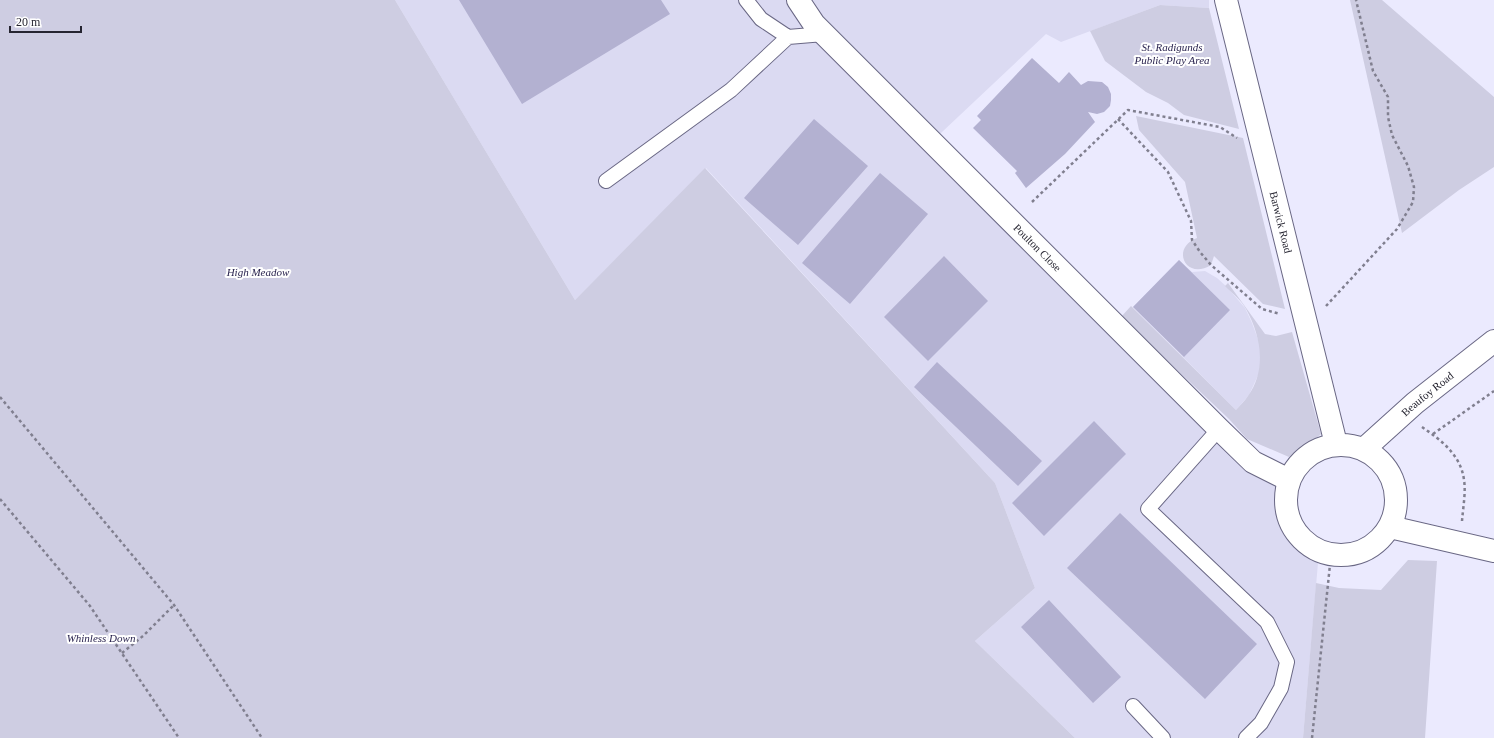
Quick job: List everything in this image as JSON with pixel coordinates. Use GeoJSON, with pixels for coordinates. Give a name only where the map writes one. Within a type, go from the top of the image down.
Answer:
{"type":"FeatureCollection","features":[{"type":"Feature","properties":{"kind":"street","name":"Poulton Close"},"geometry":{"type":"LineString","coordinates":[[798,0],[814,24],[1219,429],[1253,462],[1289,480]]}},
{"type":"Feature","properties":{"kind":"street","name":"Barwick Road"},"geometry":{"type":"LineString","coordinates":[[1226,0],[1336,444]]}},
{"type":"Feature","properties":{"kind":"street","name":"Beaufoy Road"},"geometry":{"type":"LineString","coordinates":[[1364,449],[1404,414],[1494,341]]}},
{"type":"Feature","properties":{"kind":"street"},"geometry":{"type":"LineString","coordinates":[[1336,444],[1350,445],[1364,449],[1373,454],[1381,461],[1390,473],[1396,488],[1397,502],[1395,515],[1390,527],[1380,540],[1367,550],[1351,555],[1331,555],[1309,546],[1292,526],[1287,513],[1286,496],[1289,480],[1297,467],[1311,453],[1336,444]]}},
{"type":"Feature","properties":{"kind":"street"},"geometry":{"type":"LineString","coordinates":[[1390,527],[1494,551]]}},
{"type":"Feature","properties":{"kind":"lane"},"geometry":{"type":"LineString","coordinates":[[746,0],[761,20],[788,37],[824,34]]}},
{"type":"Feature","properties":{"kind":"lane"},"geometry":{"type":"LineString","coordinates":[[606,181],[731,90],[788,37]]}},
{"type":"Feature","properties":{"kind":"lane"},"geometry":{"type":"LineString","coordinates":[[1219,429],[1148,509],[1267,622],[1287,662],[1281,688],[1261,723],[1246,738]]}},
{"type":"Feature","properties":{"kind":"lane"},"geometry":{"type":"LineString","coordinates":[[1133,706],[1163,738]]}},
{"type":"Feature","properties":{"kind":"path"},"geometry":{"type":"LineString","coordinates":[[1118,119],[1168,172],[1191,221],[1192,240],[1211,265],[1262,309],[1305,320],[1398,229],[1413,202],[1414,187],[1408,166],[1392,135],[1388,117],[1388,97],[1373,71],[1356,0]]}},
{"type":"Feature","properties":{"kind":"path"},"geometry":{"type":"LineString","coordinates":[[1032,202],[1128,110],[1220,127],[1265,158]]}},
{"type":"Feature","properties":{"kind":"path"},"geometry":{"type":"LineString","coordinates":[[1433,434],[1494,391]]}},
{"type":"Feature","properties":{"kind":"path"},"geometry":{"type":"LineString","coordinates":[[0,397],[174,605],[262,738]]}},
{"type":"Feature","properties":{"kind":"path"},"geometry":{"type":"LineString","coordinates":[[1404,414],[1449,447],[1459,464],[1464,480],[1460,543]]}},
{"type":"Feature","properties":{"kind":"path"},"geometry":{"type":"LineString","coordinates":[[0,499],[90,606],[179,738]]}},
{"type":"Feature","properties":{"kind":"path"},"geometry":{"type":"LineString","coordinates":[[1312,738],[1331,555]]}},
{"type":"Feature","properties":{"kind":"path"},"geometry":{"type":"LineString","coordinates":[[122,653],[143,636],[174,605]]}},
{"type":"Feature","properties":{"kind":"shaded area"},"geometry":{"type":"Polygon","coordinates":[[[395,0],[1209,0],[1209,8],[1160,5],[1061,42],[1046,34],[925,148],[1286,496],[1287,513],[1292,526],[1301,538],[1319,551],[1303,738],[1075,738],[975,641],[1035,588],[995,483],[706,168],[575,300],[395,0]]]}},
{"type":"Feature","properties":{"kind":"shaded area"},"geometry":{"type":"Polygon","coordinates":[[[1179,260],[1192,272],[1205,271],[1217,278],[1245,308],[1252,323],[1259,342],[1261,359],[1259,373],[1249,395],[1236,410],[1133,307],[1179,260]]]}},
{"type":"Feature","properties":{"kind":"green space","name":"High Meadow"},"geometry":{"type":"Polygon","coordinates":[[[0,0],[395,0],[575,300],[705,168],[995,483],[1035,588],[975,641],[1075,738],[0,738],[0,0]]]}},
{"type":"Feature","properties":{"kind":"green space"},"geometry":{"type":"Polygon","coordinates":[[[1350,0],[1382,0],[1494,97],[1494,167],[1459,190],[1402,233],[1350,0]]]}},
{"type":"Feature","properties":{"kind":"green space","name":"St. Radigunds Public Play Area"},"geometry":{"type":"Polygon","coordinates":[[[1160,5],[1209,8],[1239,129],[1184,115],[1168,103],[1146,92],[1105,61],[1090,31],[1160,5]]]}},
{"type":"Feature","properties":{"kind":"green space"},"geometry":{"type":"Polygon","coordinates":[[[1136,116],[1243,138],[1285,309],[1263,304],[1214,256],[1211,265],[1202,269],[1194,269],[1188,266],[1184,261],[1184,249],[1189,243],[1197,238],[1185,182],[1139,130],[1136,116]]]}},
{"type":"Feature","properties":{"kind":"green space"},"geometry":{"type":"Polygon","coordinates":[[[1228,283],[1265,334],[1276,336],[1292,332],[1321,434],[1305,448],[1289,457],[1247,439],[1229,419],[1121,317],[1131,306],[1236,410],[1247,398],[1254,386],[1260,364],[1260,352],[1251,319],[1242,303],[1225,286],[1228,283]]]}},
{"type":"Feature","properties":{"kind":"green space"},"geometry":{"type":"Polygon","coordinates":[[[1408,560],[1437,561],[1425,738],[1303,738],[1316,583],[1339,588],[1381,590],[1408,560]]]}},
{"type":"Feature","properties":{"kind":"building"},"geometry":{"type":"Polygon","coordinates":[[[459,0],[661,0],[670,14],[522,104],[459,0]]]}},
{"type":"Feature","properties":{"kind":"building"},"geometry":{"type":"Polygon","coordinates":[[[1032,58],[1059,83],[1069,72],[1081,85],[1088,81],[1102,82],[1108,87],[1111,94],[1111,100],[1110,106],[1104,112],[1097,114],[1088,112],[1095,122],[1065,154],[1026,188],[1015,173],[1017,171],[973,128],[981,120],[977,116],[1032,58]]]}},
{"type":"Feature","properties":{"kind":"building"},"geometry":{"type":"Polygon","coordinates":[[[814,119],[868,166],[798,245],[744,198],[814,119]]]}},
{"type":"Feature","properties":{"kind":"building"},"geometry":{"type":"Polygon","coordinates":[[[880,173],[928,214],[850,304],[802,263],[880,173]]]}},
{"type":"Feature","properties":{"kind":"building"},"geometry":{"type":"Polygon","coordinates":[[[944,256],[988,301],[928,361],[884,317],[944,256]]]}},
{"type":"Feature","properties":{"kind":"building"},"geometry":{"type":"Polygon","coordinates":[[[1179,260],[1230,310],[1184,357],[1133,307],[1179,260]]]}},
{"type":"Feature","properties":{"kind":"building"},"geometry":{"type":"Polygon","coordinates":[[[937,362],[1042,461],[1018,486],[914,387],[937,362]]]}},
{"type":"Feature","properties":{"kind":"building"},"geometry":{"type":"Polygon","coordinates":[[[1094,421],[1126,454],[1044,536],[1012,503],[1094,421]]]}},
{"type":"Feature","properties":{"kind":"building"},"geometry":{"type":"Polygon","coordinates":[[[1120,513],[1257,644],[1205,699],[1067,568],[1120,513]]]}},
{"type":"Feature","properties":{"kind":"building"},"geometry":{"type":"Polygon","coordinates":[[[1049,600],[1121,677],[1093,703],[1021,627],[1049,600]]]}},
{"type":"Feature","properties":{"kind":"park label","name":"Whinless Down"},"geometry":{"type":"Point","coordinates":[101,638]}}]}
